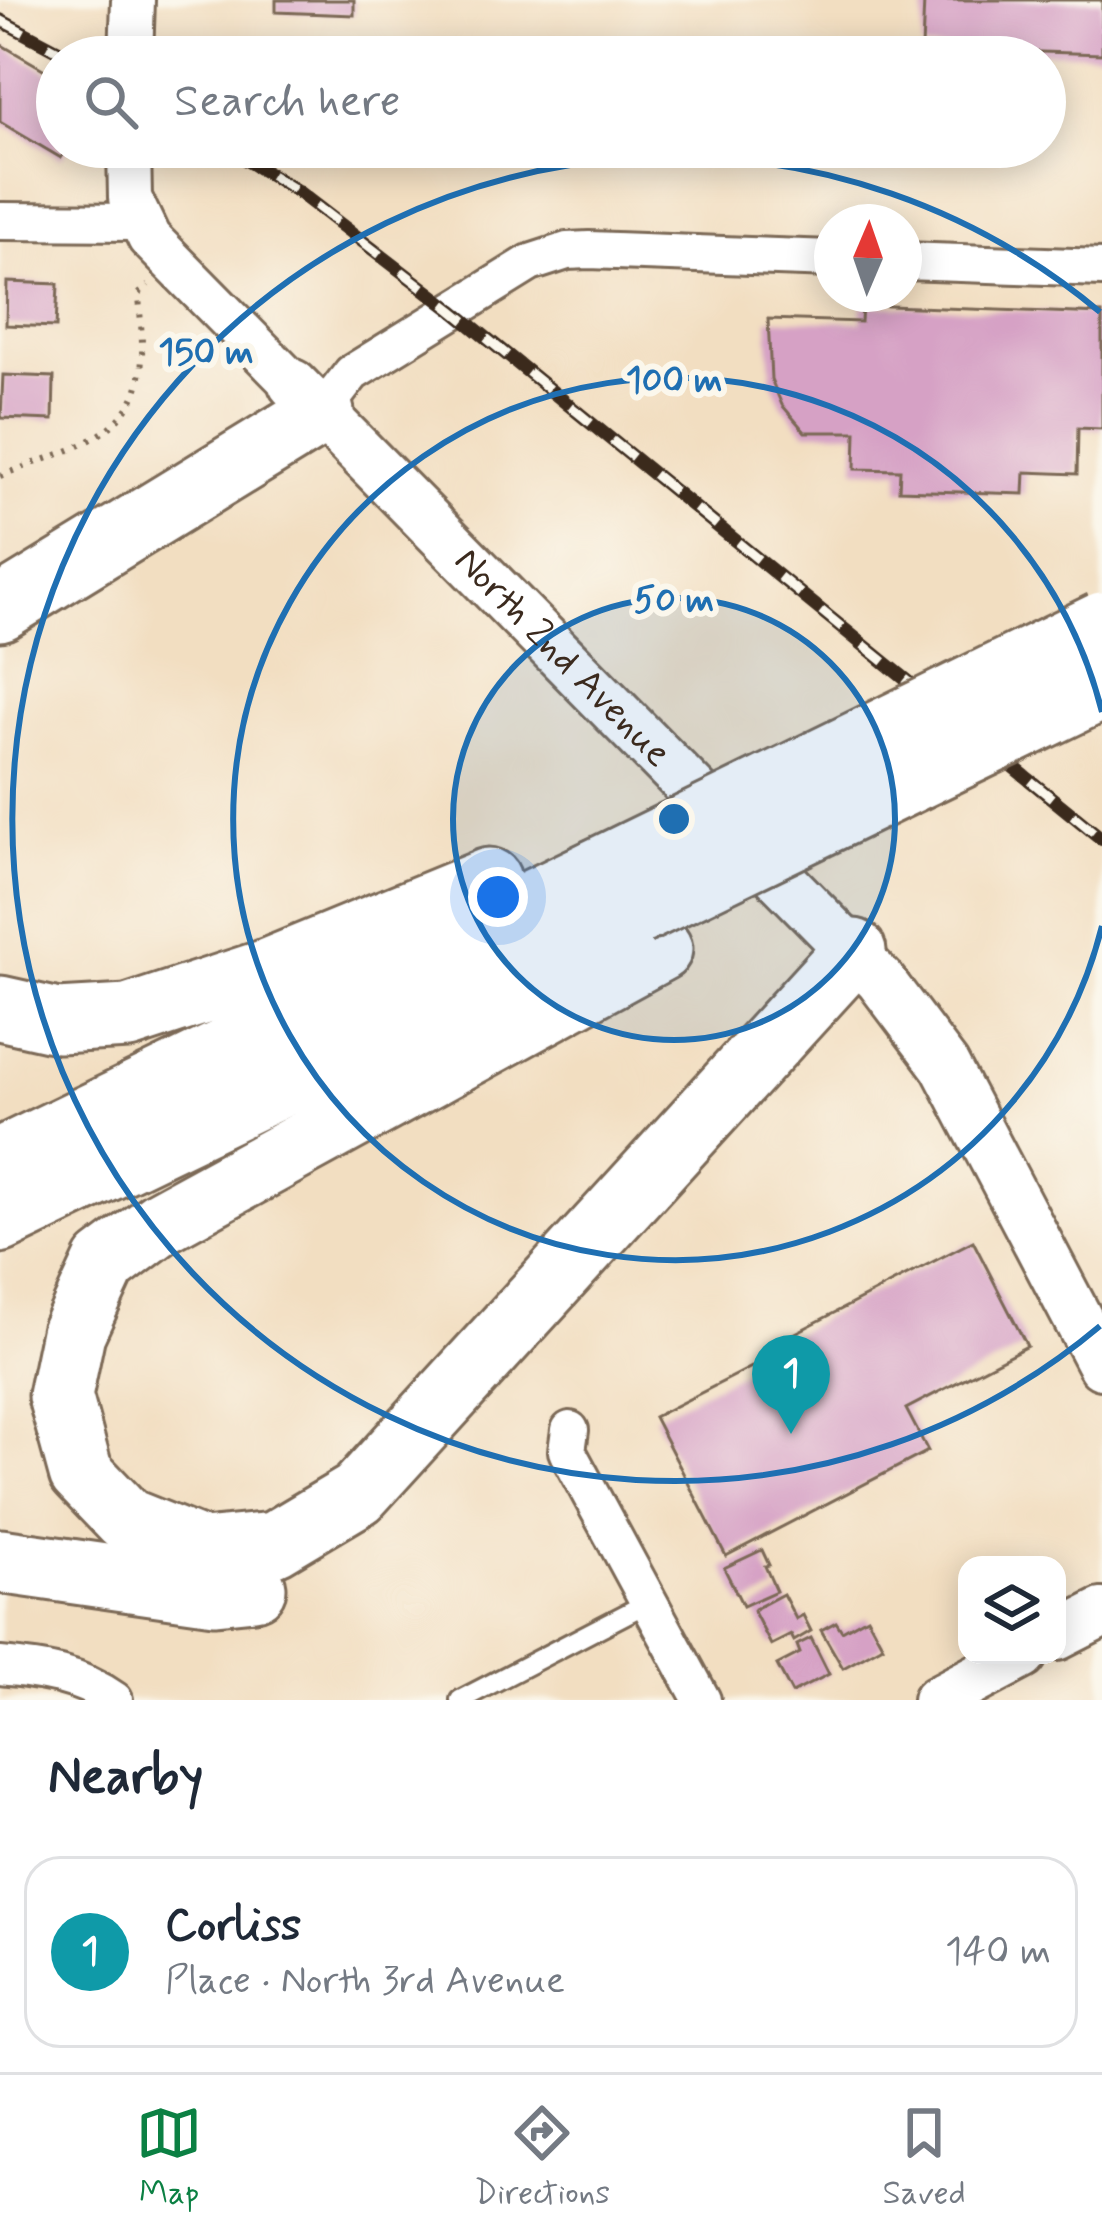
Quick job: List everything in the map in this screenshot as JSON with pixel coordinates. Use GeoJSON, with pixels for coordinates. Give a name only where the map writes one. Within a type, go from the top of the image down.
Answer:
{"type":"FeatureCollection","features":[{"type":"Feature","properties":{"kind":"highway"},"geometry":{"type":"LineString","coordinates":[[0,572],[322,390]]}},
{"type":"Feature","properties":{"kind":"highway"},"geometry":{"type":"LineString","coordinates":[[0,609],[322,390]]}},
{"type":"Feature","properties":{"kind":"highway"},"geometry":{"type":"LineString","coordinates":[[867,965],[358,1494],[274,1544],[203,1551],[125,1520],[81,1473],[60,1396],[73,1333],[105,1264],[618,894],[861,741],[1102,624]]}},
{"type":"Feature","properties":{"kind":"highway"},"geometry":{"type":"LineString","coordinates":[[0,1160],[1102,688]]}},
{"type":"Feature","properties":{"kind":"highway"},"geometry":{"type":"LineString","coordinates":[[0,1008],[58,1021],[128,1016],[265,972],[618,894],[963,796],[1102,704]]}},
{"type":"Feature","properties":{"kind":"highway"},"geometry":{"type":"LineString","coordinates":[[0,1220],[618,894]]}},
{"type":"Feature","properties":{"kind":"highway"},"geometry":{"type":"LineString","coordinates":[[0,1561],[215,1592],[277,1586],[359,1544],[867,965]]}},
{"type":"Feature","properties":{"kind":"main road","name":"North 2nd Avenue"},"geometry":{"type":"LineString","coordinates":[[322,390],[867,965],[917,1025],[952,1079],[1102,1365]]}},
{"type":"Feature","properties":{"kind":"main road"},"geometry":{"type":"LineString","coordinates":[[1066,1631],[1102,1613]]}},
{"type":"Feature","properties":{"kind":"main road"},"geometry":{"type":"LineString","coordinates":[[937,1700],[1005,1664]]}},
{"type":"Feature","properties":{"kind":"street"},"geometry":{"type":"LineString","coordinates":[[132,36],[134,0]]}},
{"type":"Feature","properties":{"kind":"street"},"geometry":{"type":"LineString","coordinates":[[0,221],[138,222],[130,198],[129,168]]}},
{"type":"Feature","properties":{"kind":"street","name":"North 2nd Avenue"},"geometry":{"type":"LineString","coordinates":[[138,222],[171,262],[322,390]]}},
{"type":"Feature","properties":{"kind":"street"},"geometry":{"type":"LineString","coordinates":[[322,390],[549,255],[589,250],[814,258]]}},
{"type":"Feature","properties":{"kind":"street"},"geometry":{"type":"LineString","coordinates":[[922,262],[1102,268]]}},
{"type":"Feature","properties":{"kind":"street"},"geometry":{"type":"LineString","coordinates":[[570,1430],[567,1450],[702,1700]]}},
{"type":"Feature","properties":{"kind":"street"},"geometry":{"type":"LineString","coordinates":[[0,1666],[49,1686],[93,1685],[114,1700]]}},
{"type":"Feature","properties":{"kind":"lane"},"geometry":{"type":"LineString","coordinates":[[460,1700],[647,1603]]}},
{"type":"Feature","properties":{"kind":"path"},"geometry":{"type":"LineString","coordinates":[[0,476],[104,434],[130,411],[141,370],[139,294],[171,262]]}},
{"type":"Feature","properties":{"kind":"building"},"geometry":{"type":"Polygon","coordinates":[[[276,0],[354,0],[354,15],[276,12],[276,0]]]}},
{"type":"Feature","properties":{"kind":"building"},"geometry":{"type":"Polygon","coordinates":[[[924,0],[1102,0],[1102,54],[1066,53],[1066,36],[922,36],[924,0]]]}},
{"type":"Feature","properties":{"kind":"building"},"geometry":{"type":"Polygon","coordinates":[[[0,44],[36,65],[36,143],[0,122],[0,44]]]}},
{"type":"Feature","properties":{"kind":"building"},"geometry":{"type":"Polygon","coordinates":[[[7,282],[58,284],[56,327],[6,325],[7,282]]]}},
{"type":"Feature","properties":{"kind":"building"},"geometry":{"type":"Polygon","coordinates":[[[922,307],[1102,314],[1102,429],[1078,428],[1077,474],[1025,472],[1024,494],[899,490],[900,470],[855,469],[856,432],[805,432],[782,405],[771,379],[768,319],[861,322],[862,312],[922,312],[922,307]]]}},
{"type":"Feature","properties":{"kind":"building"},"geometry":{"type":"Polygon","coordinates":[[[3,375],[54,377],[53,420],[1,418],[3,375]]]}},
{"type":"Feature","properties":{"kind":"building"},"geometry":{"type":"Polygon","coordinates":[[[973,1241],[1027,1346],[906,1409],[928,1451],[726,1556],[654,1417],[783,1351],[778,1342],[973,1241]]]}},
{"type":"Feature","properties":{"kind":"building"},"geometry":{"type":"Polygon","coordinates":[[[762,1550],[776,1591],[743,1606],[724,1568],[762,1550]]]}},
{"type":"Feature","properties":{"kind":"building"},"geometry":{"type":"Polygon","coordinates":[[[783,1594],[796,1619],[803,1615],[811,1631],[794,1641],[791,1635],[771,1645],[753,1610],[783,1594]]]}},
{"type":"Feature","properties":{"kind":"building"},"geometry":{"type":"Polygon","coordinates":[[[867,1617],[883,1646],[843,1668],[821,1630],[836,1622],[842,1631],[867,1617]]]}},
{"type":"Feature","properties":{"kind":"building"},"geometry":{"type":"Polygon","coordinates":[[[811,1638],[829,1674],[792,1693],[777,1665],[800,1653],[797,1645],[811,1638]]]}},
{"type":"Feature","properties":{"kind":"railway"},"geometry":{"type":"LineString","coordinates":[[0,20],[36,39]]}},
{"type":"Feature","properties":{"kind":"railway"},"geometry":{"type":"LineString","coordinates":[[259,168],[297,191],[452,310],[1102,839]]}},
{"type":"Feature","properties":{"kind":"place","name":"Corliss"},"geometry":{"type":"Point","coordinates":[791,1434]}}]}
